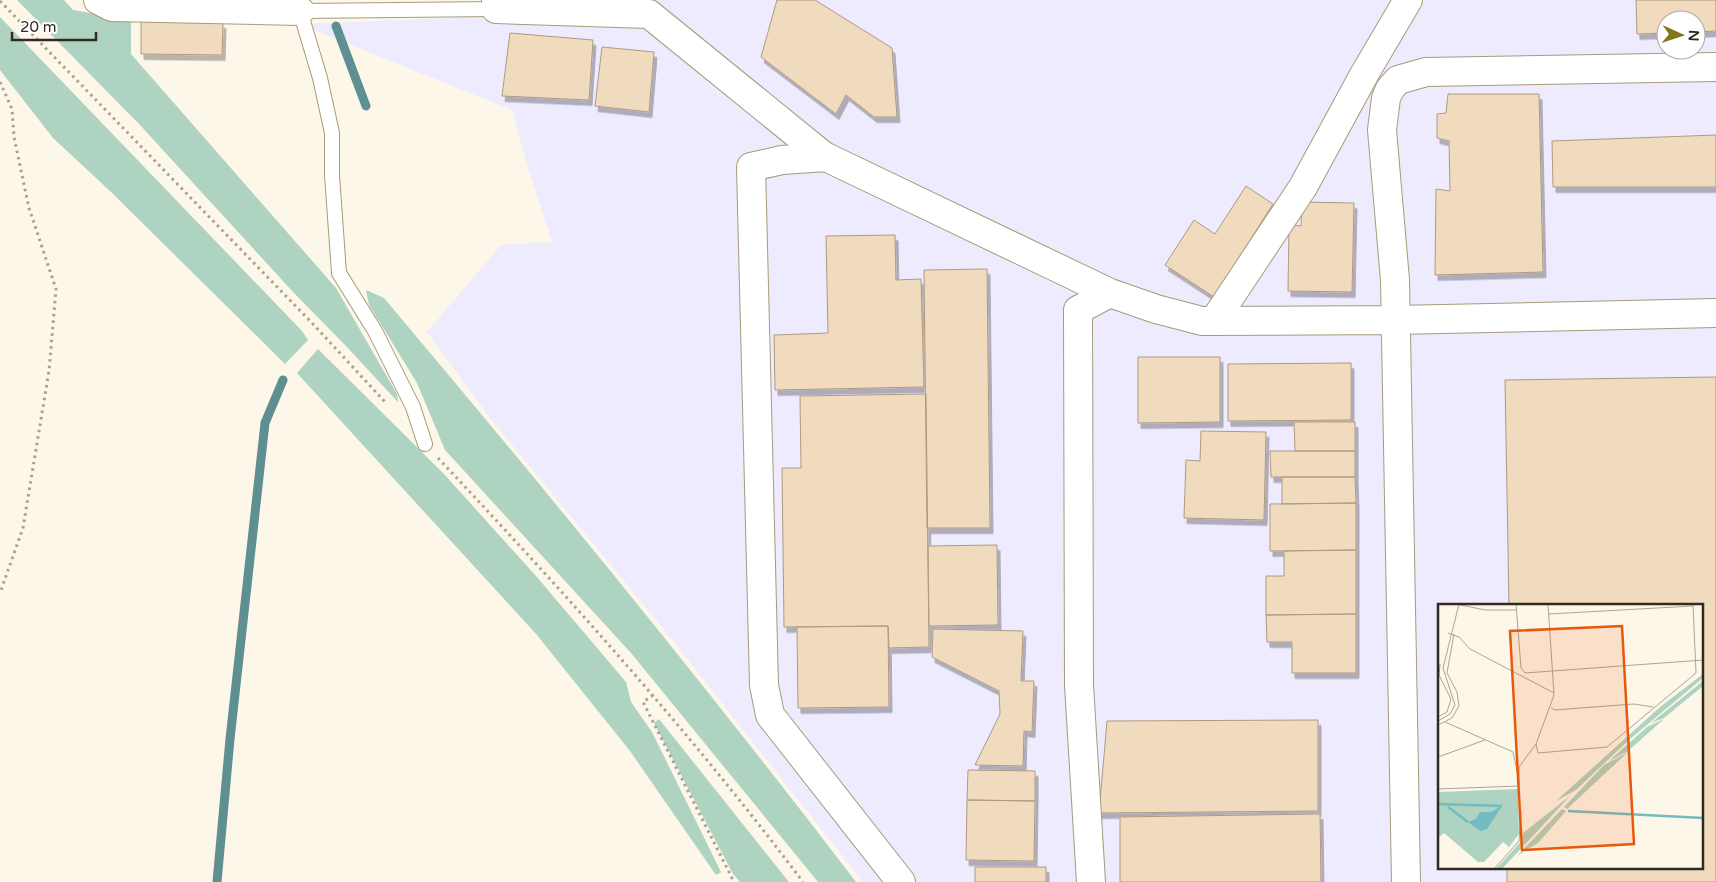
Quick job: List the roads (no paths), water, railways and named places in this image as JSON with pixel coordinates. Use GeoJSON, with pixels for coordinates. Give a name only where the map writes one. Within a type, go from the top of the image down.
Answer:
{"type":"FeatureCollection","features":[{"type":"Feature","properties":{"kind":"street"},"geometry":{"type":"LineString","coordinates":[[98,0],[112,7],[300,11]]}},
{"type":"Feature","properties":{"kind":"street"},"geometry":{"type":"LineString","coordinates":[[549,11],[613,0]]}},
{"type":"Feature","properties":{"kind":"street"},"geometry":{"type":"LineString","coordinates":[[1214,321],[1303,187],[1377,81],[1408,0]]}},
{"type":"Feature","properties":{"kind":"street"},"geometry":{"type":"LineString","coordinates":[[496,5],[549,11],[649,14],[825,157],[1110,293],[1156,309],[1202,321],[1395,320],[1716,313]]}},
{"type":"Feature","properties":{"kind":"street"},"geometry":{"type":"LineString","coordinates":[[1377,81],[1398,80],[1426,72],[1716,67]]}},
{"type":"Feature","properties":{"kind":"street"},"geometry":{"type":"LineString","coordinates":[[1377,81],[1386,98],[1382,130],[1395,280],[1406,882]]}},
{"type":"Feature","properties":{"kind":"street"},"geometry":{"type":"LineString","coordinates":[[825,157],[782,160],[751,167],[764,685],[770,715],[901,882]]}},
{"type":"Feature","properties":{"kind":"street"},"geometry":{"type":"LineString","coordinates":[[1091,882],[1079,685],[1078,310],[1110,293]]}},
{"type":"Feature","properties":{"kind":"lane"},"geometry":{"type":"LineString","coordinates":[[425,444],[413,407],[375,332],[339,273],[332,175],[332,133],[320,78],[300,11],[496,5]]}},
{"type":"Feature","properties":{"kind":"waterway"},"geometry":{"type":"LineString","coordinates":[[336,26],[366,106]]}},
{"type":"Feature","properties":{"kind":"waterway"},"geometry":{"type":"LineString","coordinates":[[217,882],[230,739],[265,423],[283,380]]}}]}
